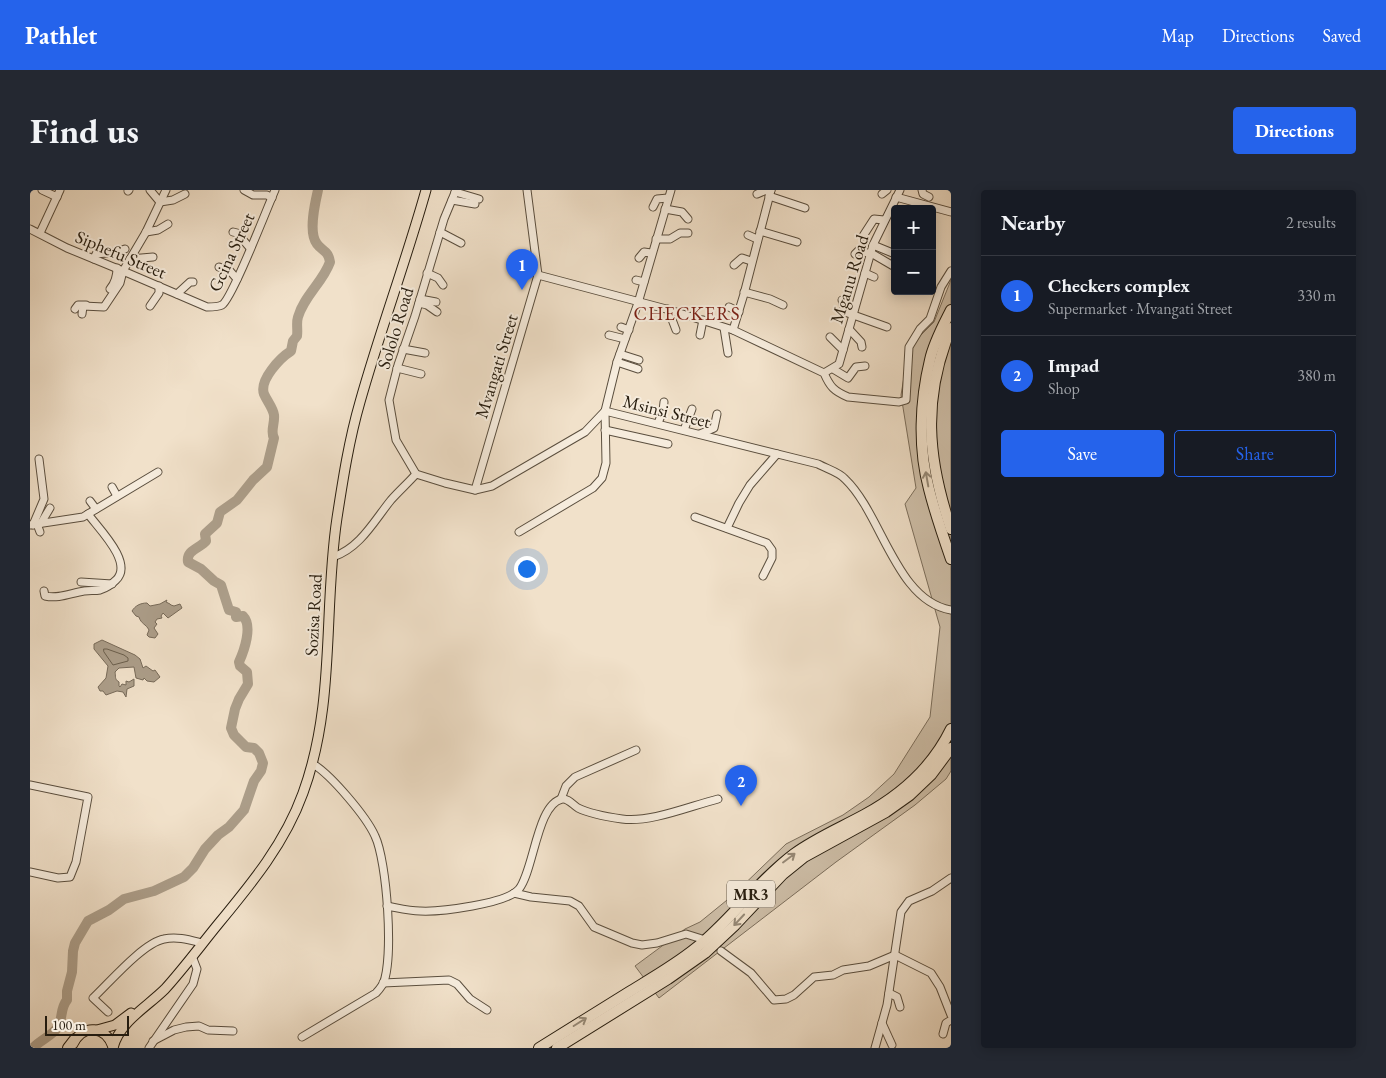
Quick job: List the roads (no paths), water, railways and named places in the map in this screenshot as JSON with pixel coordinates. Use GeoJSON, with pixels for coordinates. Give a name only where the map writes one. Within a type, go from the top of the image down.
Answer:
{"type":"FeatureCollection","features":[{"type":"Feature","properties":{"kind":"highway"},"geometry":{"type":"LineString","coordinates":[[951,310],[939,334],[930,359],[922,426],[923,455],[929,489],[951,559]]}},
{"type":"Feature","properties":{"kind":"highway"},"geometry":{"type":"LineString","coordinates":[[951,328],[937,370],[932,402],[931,429],[932,461],[951,529]]}},
{"type":"Feature","properties":{"kind":"highway","name":"MR3"},"geometry":{"type":"LineString","coordinates":[[539,1048],[658,974],[695,948],[730,917],[783,862],[800,849],[820,836],[864,815],[904,789],[931,762],[951,729]]}},
{"type":"Feature","properties":{"kind":"highway","name":"MR3"},"geometry":{"type":"LineString","coordinates":[[557,1048],[668,979],[705,953],[735,925],[783,874],[804,857],[886,812],[910,795],[931,775],[951,748]]}},
{"type":"Feature","properties":{"kind":"highway"},"geometry":{"type":"LineString","coordinates":[[68,1048],[74,1044]]}},
{"type":"Feature","properties":{"kind":"main road","name":"Sozisa Road"},"geometry":{"type":"LineString","coordinates":[[153,1001],[202,944],[264,866],[287,831],[303,795],[313,764],[324,706],[336,521],[347,457],[360,402],[426,190]]}},
{"type":"Feature","properties":{"kind":"main road"},"geometry":{"type":"LineString","coordinates":[[74,1044],[83,1032],[115,1025],[153,1001]]}},
{"type":"Feature","properties":{"kind":"main road"},"geometry":{"type":"LineString","coordinates":[[113,1048],[118,1034],[153,1001]]}},
{"type":"Feature","properties":{"kind":"main road"},"geometry":{"type":"LineString","coordinates":[[97,1030],[107,1036],[113,1048]]}},
{"type":"Feature","properties":{"kind":"street"},"geometry":{"type":"LineString","coordinates":[[40,233],[58,193],[42,190]]}},
{"type":"Feature","properties":{"kind":"street"},"geometry":{"type":"LineString","coordinates":[[150,190],[160,202]]}},
{"type":"Feature","properties":{"kind":"street"},"geometry":{"type":"LineString","coordinates":[[110,289],[120,269],[130,259],[146,232],[164,190]]}},
{"type":"Feature","properties":{"kind":"street"},"geometry":{"type":"LineString","coordinates":[[244,190],[253,195],[267,195],[272,198]]}},
{"type":"Feature","properties":{"kind":"street","name":"Gcina Street"},"geometry":{"type":"LineString","coordinates":[[200,304],[207,307],[222,305],[237,279],[275,190]]}},
{"type":"Feature","properties":{"kind":"street","name":"Mvangati Street"},"geometry":{"type":"LineString","coordinates":[[474,490],[538,275],[527,190]]}},
{"type":"Feature","properties":{"kind":"street"},"geometry":{"type":"LineString","coordinates":[[519,532],[593,488],[602,478],[606,463],[605,411],[617,362],[625,339],[625,329],[638,302],[640,281],[652,254],[671,190]]}},
{"type":"Feature","properties":{"kind":"street","name":"Mganu Road"},"geometry":{"type":"LineString","coordinates":[[832,369],[839,364],[871,251],[884,220],[900,190]]}},
{"type":"Feature","properties":{"kind":"street"},"geometry":{"type":"LineString","coordinates":[[922,190],[923,194],[929,196]]}},
{"type":"Feature","properties":{"kind":"street"},"geometry":{"type":"LineString","coordinates":[[733,330],[770,192]]}},
{"type":"Feature","properties":{"kind":"street"},"geometry":{"type":"LineString","coordinates":[[757,194],[770,192],[805,208]]}},
{"type":"Feature","properties":{"kind":"street"},"geometry":{"type":"LineString","coordinates":[[160,202],[172,200],[185,194]]}},
{"type":"Feature","properties":{"kind":"street"},"geometry":{"type":"LineString","coordinates":[[455,194],[477,202]]}},
{"type":"Feature","properties":{"kind":"street","name":"Sololo Road"},"geometry":{"type":"LineString","coordinates":[[416,474],[396,440],[389,400],[397,368],[440,232],[455,194]]}},
{"type":"Feature","properties":{"kind":"street"},"geometry":{"type":"LineString","coordinates":[[653,208],[657,199],[668,198]]}},
{"type":"Feature","properties":{"kind":"street"},"geometry":{"type":"LineString","coordinates":[[896,198],[951,212]]}},
{"type":"Feature","properties":{"kind":"street"},"geometry":{"type":"LineString","coordinates":[[665,209],[682,212],[688,219]]}},
{"type":"Feature","properties":{"kind":"street"},"geometry":{"type":"LineString","coordinates":[[864,236],[874,219],[884,220]]}},
{"type":"Feature","properties":{"kind":"street"},"geometry":{"type":"LineString","coordinates":[[146,232],[158,230],[168,224]]}},
{"type":"Feature","properties":{"kind":"street","name":"Siphefu Street"},"geometry":{"type":"LineString","coordinates":[[30,230],[200,304]]}},
{"type":"Feature","properties":{"kind":"street"},"geometry":{"type":"LineString","coordinates":[[233,232],[237,233],[250,248]]}},
{"type":"Feature","properties":{"kind":"street"},"geometry":{"type":"LineString","coordinates":[[440,232],[461,243]]}},
{"type":"Feature","properties":{"kind":"street"},"geometry":{"type":"LineString","coordinates":[[656,239],[670,239],[680,233],[688,233]]}},
{"type":"Feature","properties":{"kind":"street"},"geometry":{"type":"LineString","coordinates":[[748,235],[759,235],[797,242]]}},
{"type":"Feature","properties":{"kind":"street"},"geometry":{"type":"LineString","coordinates":[[94,259],[96,254],[117,252],[125,249]]}},
{"type":"Feature","properties":{"kind":"street"},"geometry":{"type":"LineString","coordinates":[[855,254],[859,250],[891,251]]}},
{"type":"Feature","properties":{"kind":"street"},"geometry":{"type":"LineString","coordinates":[[871,251],[891,264]]}},
{"type":"Feature","properties":{"kind":"street"},"geometry":{"type":"LineString","coordinates":[[639,258],[644,252],[652,254]]}},
{"type":"Feature","properties":{"kind":"street"},"geometry":{"type":"LineString","coordinates":[[130,259],[153,257]]}},
{"type":"Feature","properties":{"kind":"street"},"geometry":{"type":"LineString","coordinates":[[734,265],[742,258],[751,262]]}},
{"type":"Feature","properties":{"kind":"street"},"geometry":{"type":"LineString","coordinates":[[219,268],[230,271],[237,279]]}},
{"type":"Feature","properties":{"kind":"street"},"geometry":{"type":"LineString","coordinates":[[75,309],[78,305],[104,307],[120,283],[120,269]]}},
{"type":"Feature","properties":{"kind":"street"},"geometry":{"type":"LineString","coordinates":[[538,275],[668,309],[733,330],[824,373],[830,386],[848,397],[899,402],[906,400],[909,347],[920,329],[930,319],[940,287],[951,271]]}},
{"type":"Feature","properties":{"kind":"street"},"geometry":{"type":"LineString","coordinates":[[427,273],[438,278],[443,285]]}},
{"type":"Feature","properties":{"kind":"street"},"geometry":{"type":"LineString","coordinates":[[865,273],[874,277]]}},
{"type":"Feature","properties":{"kind":"street"},"geometry":{"type":"LineString","coordinates":[[177,294],[190,282],[193,282]]}},
{"type":"Feature","properties":{"kind":"street"},"geometry":{"type":"LineString","coordinates":[[150,306],[159,293],[159,286]]}},
{"type":"Feature","properties":{"kind":"street"},"geometry":{"type":"LineString","coordinates":[[744,292],[770,299],[783,305]]}},
{"type":"Feature","properties":{"kind":"street"},"geometry":{"type":"LineString","coordinates":[[842,300],[845,312],[887,327]]}},
{"type":"Feature","properties":{"kind":"street"},"geometry":{"type":"LineString","coordinates":[[419,301],[436,302]]}},
{"type":"Feature","properties":{"kind":"street"},"geometry":{"type":"LineString","coordinates":[[419,301],[437,312]]}},
{"type":"Feature","properties":{"kind":"street"},"geometry":{"type":"LineString","coordinates":[[82,314],[83,306],[86,305]]}},
{"type":"Feature","properties":{"kind":"street"},"geometry":{"type":"LineString","coordinates":[[729,308],[739,312]]}},
{"type":"Feature","properties":{"kind":"street"},"geometry":{"type":"LineString","coordinates":[[668,309],[676,330]]}},
{"type":"Feature","properties":{"kind":"street"},"geometry":{"type":"LineString","coordinates":[[700,335],[703,320]]}},
{"type":"Feature","properties":{"kind":"street"},"geometry":{"type":"LineString","coordinates":[[724,328],[728,353]]}},
{"type":"Feature","properties":{"kind":"street"},"geometry":{"type":"LineString","coordinates":[[849,329],[861,342],[862,347]]}},
{"type":"Feature","properties":{"kind":"street"},"geometry":{"type":"LineString","coordinates":[[609,335],[625,339]]}},
{"type":"Feature","properties":{"kind":"street"},"geometry":{"type":"LineString","coordinates":[[830,337],[843,350]]}},
{"type":"Feature","properties":{"kind":"street"},"geometry":{"type":"LineString","coordinates":[[403,349],[426,352]]}},
{"type":"Feature","properties":{"kind":"street"},"geometry":{"type":"LineString","coordinates":[[620,354],[639,360]]}},
{"type":"Feature","properties":{"kind":"street"},"geometry":{"type":"LineString","coordinates":[[617,362],[638,368]]}},
{"type":"Feature","properties":{"kind":"street"},"geometry":{"type":"LineString","coordinates":[[824,373],[832,369],[848,378],[856,367],[865,366]]}},
{"type":"Feature","properties":{"kind":"street"},"geometry":{"type":"LineString","coordinates":[[397,368],[420,374]]}},
{"type":"Feature","properties":{"kind":"street"},"geometry":{"type":"LineString","coordinates":[[658,424],[664,402]]}},
{"type":"Feature","properties":{"kind":"street"},"geometry":{"type":"LineString","coordinates":[[684,430],[692,409]]}},
{"type":"Feature","properties":{"kind":"street","name":"Msinsi Street"},"geometry":{"type":"LineString","coordinates":[[416,474],[438,482],[474,490],[492,486],[585,432],[605,411],[700,434],[818,464],[844,477],[859,495],[911,586],[931,604],[951,610]]}},
{"type":"Feature","properties":{"kind":"street"},"geometry":{"type":"LineString","coordinates":[[700,434],[714,428],[717,414]]}},
{"type":"Feature","properties":{"kind":"street"},"geometry":{"type":"LineString","coordinates":[[605,430],[668,444]]}},
{"type":"Feature","properties":{"kind":"street"},"geometry":{"type":"LineString","coordinates":[[728,528],[739,503],[750,485],[777,454]]}},
{"type":"Feature","properties":{"kind":"street"},"geometry":{"type":"LineString","coordinates":[[35,524],[44,499],[39,459]]}},
{"type":"Feature","properties":{"kind":"street"},"geometry":{"type":"LineString","coordinates":[[35,524],[84,518],[158,472]]}},
{"type":"Feature","properties":{"kind":"street"},"geometry":{"type":"LineString","coordinates":[[333,557],[343,554],[359,542],[392,499],[416,474]]}},
{"type":"Feature","properties":{"kind":"street"},"geometry":{"type":"LineString","coordinates":[[112,487],[117,496]]}},
{"type":"Feature","properties":{"kind":"street"},"geometry":{"type":"LineString","coordinates":[[90,501],[96,510]]}},
{"type":"Feature","properties":{"kind":"street"},"geometry":{"type":"LineString","coordinates":[[35,524],[50,508]]}},
{"type":"Feature","properties":{"kind":"street"},"geometry":{"type":"LineString","coordinates":[[695,517],[767,543],[772,550],[772,558],[763,576]]}},
{"type":"Feature","properties":{"kind":"street"},"geometry":{"type":"LineString","coordinates":[[44,591],[46,596],[53,597],[83,591],[101,590],[112,584],[121,575],[122,565],[120,559],[109,541],[84,518]]}},
{"type":"Feature","properties":{"kind":"street"},"geometry":{"type":"LineString","coordinates":[[35,524],[40,532]]}},
{"type":"Feature","properties":{"kind":"street"},"geometry":{"type":"LineString","coordinates":[[81,582],[112,584]]}},
{"type":"Feature","properties":{"kind":"street"},"geometry":{"type":"LineString","coordinates":[[561,799],[566,786],[575,777],[636,750]]}},
{"type":"Feature","properties":{"kind":"street"},"geometry":{"type":"LineString","coordinates":[[302,1037],[371,996],[380,988],[383,983],[388,951],[386,906],[380,852],[376,836],[349,799],[320,768],[313,764]]}},
{"type":"Feature","properties":{"kind":"street"},"geometry":{"type":"LineString","coordinates":[[30,785],[88,797],[76,862],[70,877],[58,878],[30,872]]}},
{"type":"Feature","properties":{"kind":"street"},"geometry":{"type":"LineString","coordinates":[[386,906],[430,911],[484,904],[500,900],[514,893],[519,889],[525,877],[546,814],[555,802],[561,799],[589,812],[628,820],[648,818],[718,799]]}},
{"type":"Feature","properties":{"kind":"street"},"geometry":{"type":"LineString","coordinates":[[875,1048],[889,993],[899,920],[902,912],[910,901],[932,891],[951,878]]}},
{"type":"Feature","properties":{"kind":"street"},"geometry":{"type":"LineString","coordinates":[[514,893],[531,897],[570,901],[579,906],[594,927],[632,943],[642,945],[657,943],[686,934],[702,939]]}},
{"type":"Feature","properties":{"kind":"street"},"geometry":{"type":"LineString","coordinates":[[108,1012],[93,998],[154,942],[165,938],[175,938],[202,944]]}},
{"type":"Feature","properties":{"kind":"street"},"geometry":{"type":"LineString","coordinates":[[721,951],[751,973],[774,1000],[786,999],[794,995],[814,977],[833,975],[843,970],[869,966],[895,955],[931,973],[940,987],[951,1015]]}},
{"type":"Feature","properties":{"kind":"street"},"geometry":{"type":"LineString","coordinates":[[151,1045],[193,984],[196,969],[192,956]]}},
{"type":"Feature","properties":{"kind":"street"},"geometry":{"type":"LineString","coordinates":[[383,983],[450,980],[457,984],[470,999],[487,1010]]}},
{"type":"Feature","properties":{"kind":"street"},"geometry":{"type":"LineString","coordinates":[[889,993],[897,997],[900,1007]]}},
{"type":"Feature","properties":{"kind":"street"},"geometry":{"type":"LineString","coordinates":[[943,1034],[946,1023],[951,1020]]}},
{"type":"Feature","properties":{"kind":"street"},"geometry":{"type":"LineString","coordinates":[[882,1023],[888,1037],[889,1046]]}},
{"type":"Feature","properties":{"kind":"street"},"geometry":{"type":"LineString","coordinates":[[151,1045],[174,1030],[186,1027],[199,1026],[208,1030],[233,1031]]}},
{"type":"Feature","properties":{"kind":"water"},"geometry":{"type":"Polygon","coordinates":[[[167,600],[166,602],[174,606],[180,604],[182,608],[168,618],[163,613],[162,618],[157,619],[155,622],[157,624],[154,628],[158,634],[155,638],[149,637],[147,635],[148,628],[132,611],[140,604],[147,603],[150,606],[167,600]]]}},
{"type":"Feature","properties":{"kind":"water"},"geometry":{"type":"Polygon","coordinates":[[[102,640],[135,655],[140,659],[143,668],[146,666],[153,671],[155,670],[160,677],[154,682],[147,681],[144,678],[143,680],[136,678],[134,667],[119,668],[115,672],[119,686],[122,684],[126,685],[126,681],[129,682],[134,679],[134,686],[127,689],[126,697],[123,692],[117,691],[106,695],[98,687],[106,678],[108,666],[94,649],[94,644],[102,640]]]}},
{"type":"Feature","properties":{"kind":"waterway"},"geometry":{"type":"LineString","coordinates":[[33,1048],[53,1033],[60,1024],[63,1006],[67,1000],[75,943],[88,921],[109,910],[124,899],[154,891],[184,877],[193,868],[205,849],[244,810],[254,781],[261,771],[263,763],[259,753],[254,748],[246,747],[234,735],[231,728],[235,709],[248,684],[247,672],[240,666],[239,662],[247,639],[246,620],[243,616],[236,617],[236,612],[229,610],[221,585],[201,569],[188,562],[188,558],[191,552],[206,541],[205,534],[217,523],[220,512],[237,500],[253,480],[267,467],[274,438],[272,433],[274,415],[263,388],[267,376],[276,364],[291,351],[293,341],[297,336],[297,319],[301,309],[330,262],[327,253],[314,239],[313,218],[318,190]]}},
{"type":"Feature","properties":{"kind":"place","name":"Checkers complex"},"geometry":{"type":"Point","coordinates":[522,290]}},
{"type":"Feature","properties":{"kind":"place","name":"Impad"},"geometry":{"type":"Point","coordinates":[741,806]}},
{"type":"Feature","properties":{"kind":"district","name":"CHECKERS"},"geometry":{"type":"Point","coordinates":[687,313]}}]}
